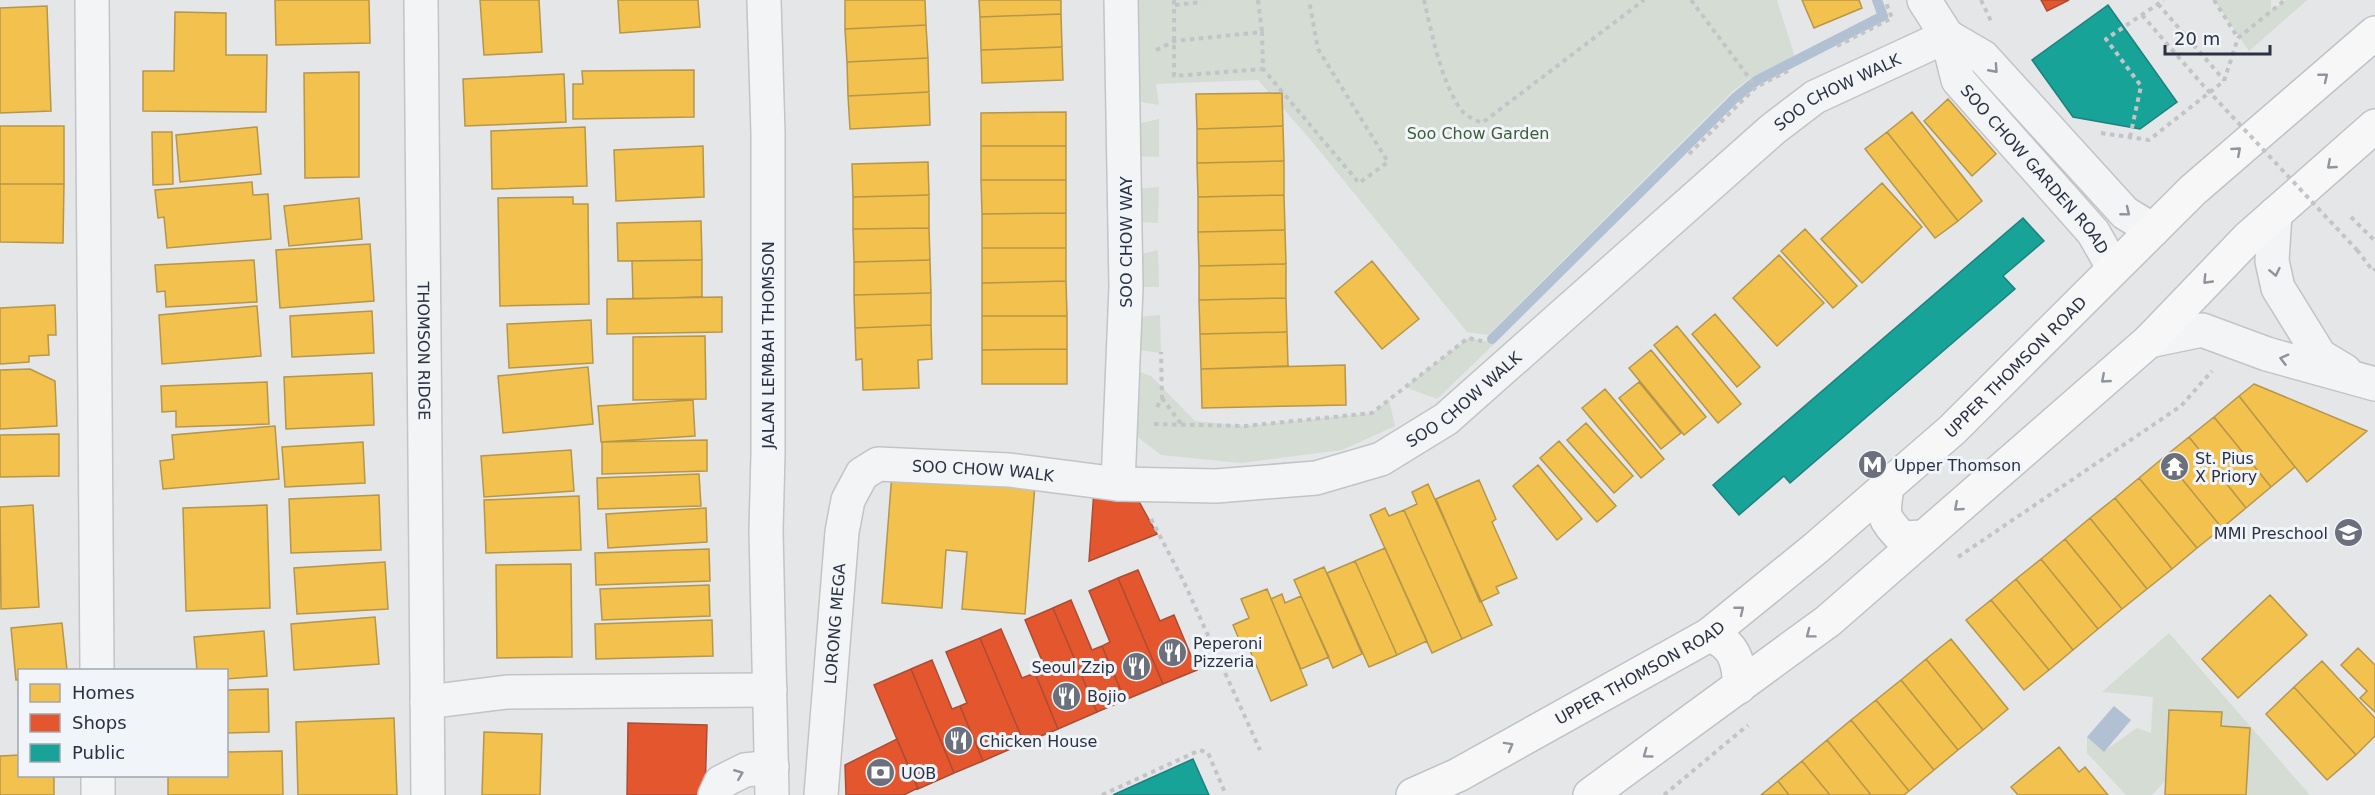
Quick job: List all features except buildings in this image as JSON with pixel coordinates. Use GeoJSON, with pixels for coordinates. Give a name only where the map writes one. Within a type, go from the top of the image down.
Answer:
{"type":"FeatureCollection","features":[{"type":"Feature","properties":{"kind":"main road","name":"UPPER THOMSON ROAD"},"geometry":{"type":"LineString","coordinates":[[1413,795],[1458,775],[1709,635],[1816,548],[1952,430],[2193,190],[2375,33]]}},
{"type":"Feature","properties":{"kind":"main road"},"geometry":{"type":"LineString","coordinates":[[1590,795],[1827,621],[2149,341],[2248,238],[2375,126]]}},
{"type":"Feature","properties":{"kind":"main road"},"geometry":{"type":"LineString","coordinates":[[1887,487],[1883,513],[1892,527],[1902,538],[1923,537]]}},
{"type":"Feature","properties":{"kind":"main road"},"geometry":{"type":"LineString","coordinates":[[1709,635],[1721,639],[1732,650],[1740,668],[1739,687]]}},
{"type":"Feature","properties":{"kind":"street"},"geometry":{"type":"LineString","coordinates":[[92,0],[97,669]]}},
{"type":"Feature","properties":{"kind":"street","name":"THOMSON RIDGE"},"geometry":{"type":"LineString","coordinates":[[421,0],[428,795]]}},
{"type":"Feature","properties":{"kind":"street","name":"JALAN LEMBAH THOMSON"},"geometry":{"type":"LineString","coordinates":[[764,0],[768,133],[766,530],[770,690]]}},
{"type":"Feature","properties":{"kind":"street","name":"SOO CHOW WAY"},"geometry":{"type":"LineString","coordinates":[[1121,0],[1126,286],[1121,424],[1125,484]]}},
{"type":"Feature","properties":{"kind":"street","name":"SOO CHOW GARDEN ROAD"},"geometry":{"type":"LineString","coordinates":[[1924,0],[1947,36],[1958,81],[2093,232],[2114,267]]}},
{"type":"Feature","properties":{"kind":"street","name":"SOO CHOW GARDEN ROAD"},"geometry":{"type":"LineString","coordinates":[[1947,36],[1983,57],[2125,213],[2153,230]]}},
{"type":"Feature","properties":{"kind":"street","name":"SOO CHOW WALK"},"geometry":{"type":"LineString","coordinates":[[878,464],[1009,470],[1125,484],[1215,486],[1316,478],[1381,459],[1446,419],[1773,129],[1815,97],[1947,36]]}},
{"type":"Feature","properties":{"kind":"street"},"geometry":{"type":"LineString","coordinates":[[2275,214],[2272,261],[2280,293],[2320,356],[2368,382]]}},
{"type":"Feature","properties":{"kind":"street"},"geometry":{"type":"LineString","coordinates":[[2149,341],[2202,330],[2267,354],[2368,382]]}},
{"type":"Feature","properties":{"kind":"street","name":"LORONG MEGA"},"geometry":{"type":"LineString","coordinates":[[820,795],[842,532],[848,500],[862,474],[878,464]]}},
{"type":"Feature","properties":{"kind":"street"},"geometry":{"type":"LineString","coordinates":[[427,702],[507,692],[770,690],[772,781],[745,770],[721,782],[715,795]]}},
{"type":"Feature","properties":{"kind":"street"},"geometry":{"type":"LineString","coordinates":[[98,777],[98,795]]}},
{"type":"Feature","properties":{"kind":"path"},"geometry":{"type":"LineString","coordinates":[[1258,0],[1263,69],[1359,183],[1388,162],[1318,49],[1309,0]]}},
{"type":"Feature","properties":{"kind":"path"},"geometry":{"type":"LineString","coordinates":[[1424,0],[1438,59],[1460,108],[1469,117],[1482,123],[1644,0]]}},
{"type":"Feature","properties":{"kind":"path"},"geometry":{"type":"LineString","coordinates":[[1691,0],[1756,87]]}},
{"type":"Feature","properties":{"kind":"path"},"geometry":{"type":"LineString","coordinates":[[1829,50],[1892,18],[1885,0]]}},
{"type":"Feature","properties":{"kind":"path"},"geometry":{"type":"LineString","coordinates":[[1981,0],[1997,31]]}},
{"type":"Feature","properties":{"kind":"path"},"geometry":{"type":"LineString","coordinates":[[2130,137],[2140,86],[2106,39],[2164,0]]}},
{"type":"Feature","properties":{"kind":"path"},"geometry":{"type":"LineString","coordinates":[[2214,0],[2238,38]]}},
{"type":"Feature","properties":{"kind":"path"},"geometry":{"type":"LineString","coordinates":[[2098,133],[2150,140],[2224,81],[2238,38],[2285,0]]}},
{"type":"Feature","properties":{"kind":"path"},"geometry":{"type":"LineString","coordinates":[[1202,2],[1175,3],[1174,76],[1263,69]]}},
{"type":"Feature","properties":{"kind":"path"},"geometry":{"type":"LineString","coordinates":[[2158,4],[2224,81]]}},
{"type":"Feature","properties":{"kind":"path"},"geometry":{"type":"LineString","coordinates":[[2142,15],[2201,83],[2357,250],[2373,271],[2375,269]]}},
{"type":"Feature","properties":{"kind":"path"},"geometry":{"type":"LineString","coordinates":[[1150,54],[1175,40],[1262,32]]}},
{"type":"Feature","properties":{"kind":"path"},"geometry":{"type":"LineString","coordinates":[[1683,160],[1756,87],[1798,66]]}},
{"type":"Feature","properties":{"kind":"path"},"geometry":{"type":"LineString","coordinates":[[2351,217],[2375,242]]}},
{"type":"Feature","properties":{"kind":"path"},"geometry":{"type":"LineString","coordinates":[[1121,424],[1245,426],[1372,413],[1468,338],[1486,341]]}},
{"type":"Feature","properties":{"kind":"path"},"geometry":{"type":"LineString","coordinates":[[1958,557],[2181,406],[2216,367]]}},
{"type":"Feature","properties":{"kind":"path"},"geometry":{"type":"LineString","coordinates":[[1162,398],[1183,426]]}},
{"type":"Feature","properties":{"kind":"path"},"geometry":{"type":"LineString","coordinates":[[1125,484],[1183,580],[1260,750]]}},
{"type":"Feature","properties":{"kind":"path"},"geometry":{"type":"LineString","coordinates":[[1664,795],[1755,720]]}},
{"type":"Feature","properties":{"kind":"path"},"geometry":{"type":"LineString","coordinates":[[1102,795],[1200,750],[1208,753],[1226,795]]}},
{"type":"Feature","properties":{"kind":"green space","name":"Soo Chow Garden"},"geometry":{"type":"Polygon","coordinates":[[[1121,0],[1777,0],[1795,57],[1750,78],[1733,91],[1488,335],[1467,332],[1310,139],[1258,80],[1156,84],[1159,105],[1124,99],[1121,0]]]}},
{"type":"Feature","properties":{"kind":"green space"},"geometry":{"type":"Polygon","coordinates":[[[2214,0],[2271,0],[2271,11],[2286,0],[2307,0],[2249,51],[2214,0]]]}},
{"type":"Feature","properties":{"kind":"green space"},"geometry":{"type":"Polygon","coordinates":[[[1159,119],[1159,157],[1125,156],[1124,127],[1159,119]]]}},
{"type":"Feature","properties":{"kind":"green space"},"geometry":{"type":"Polygon","coordinates":[[[1159,187],[1158,223],[1126,221],[1126,190],[1159,187]]]}},
{"type":"Feature","properties":{"kind":"green space"},"geometry":{"type":"Polygon","coordinates":[[[1158,250],[1159,287],[1126,287],[1126,258],[1158,250]]]}},
{"type":"Feature","properties":{"kind":"green space"},"geometry":{"type":"Polygon","coordinates":[[[1160,315],[1161,353],[1124,348],[1126,318],[1160,315]]]}},
{"type":"Feature","properties":{"kind":"green space"},"geometry":{"type":"Polygon","coordinates":[[[1468,338],[1495,343],[1437,399],[1405,387],[1468,338]]]}},
{"type":"Feature","properties":{"kind":"green space"},"geometry":{"type":"Polygon","coordinates":[[[1123,366],[1151,376],[1195,421],[1245,426],[1372,413],[1389,400],[1395,426],[1342,450],[1241,463],[1161,455],[1121,424],[1123,366]]]}},
{"type":"Feature","properties":{"kind":"green space"},"geometry":{"type":"Polygon","coordinates":[[[2169,633],[2310,795],[2246,795],[2249,728],[2221,726],[2222,712],[2169,710],[2165,781],[2152,795],[2126,795],[2087,753],[2087,737],[2104,751],[2137,728],[2151,733],[2153,697],[2102,692],[2169,633]]]}},
{"type":"Feature","properties":{"kind":"water"},"geometry":{"type":"Polygon","coordinates":[[[2114,706],[2131,720],[2104,752],[2087,737],[2114,706]]]}},
{"type":"Feature","properties":{"kind":"waterway"},"geometry":{"type":"LineString","coordinates":[[1492,339],[1735,98],[1756,81],[1883,16],[1877,0]]}},
{"type":"Feature","properties":{"kind":"place","name":"Upper Thomson"},"geometry":{"type":"Point","coordinates":[1873,465]}},
{"type":"Feature","properties":{"kind":"place","name":"St. Pius X Priory"},"geometry":{"type":"Point","coordinates":[2174,467]}},
{"type":"Feature","properties":{"kind":"place","name":"MMI Preschool"},"geometry":{"type":"Point","coordinates":[2349,533]}},
{"type":"Feature","properties":{"kind":"place","name":"Peperoni Pizzeria"},"geometry":{"type":"Point","coordinates":[1172,652]}},
{"type":"Feature","properties":{"kind":"place","name":"Seoul Zzip"},"geometry":{"type":"Point","coordinates":[1136,667]}},
{"type":"Feature","properties":{"kind":"place","name":"Bojio"},"geometry":{"type":"Point","coordinates":[1066,696]}},
{"type":"Feature","properties":{"kind":"place","name":"Chicken House"},"geometry":{"type":"Point","coordinates":[958,741]}},
{"type":"Feature","properties":{"kind":"place","name":"UOB"},"geometry":{"type":"Point","coordinates":[880,773]}}]}
